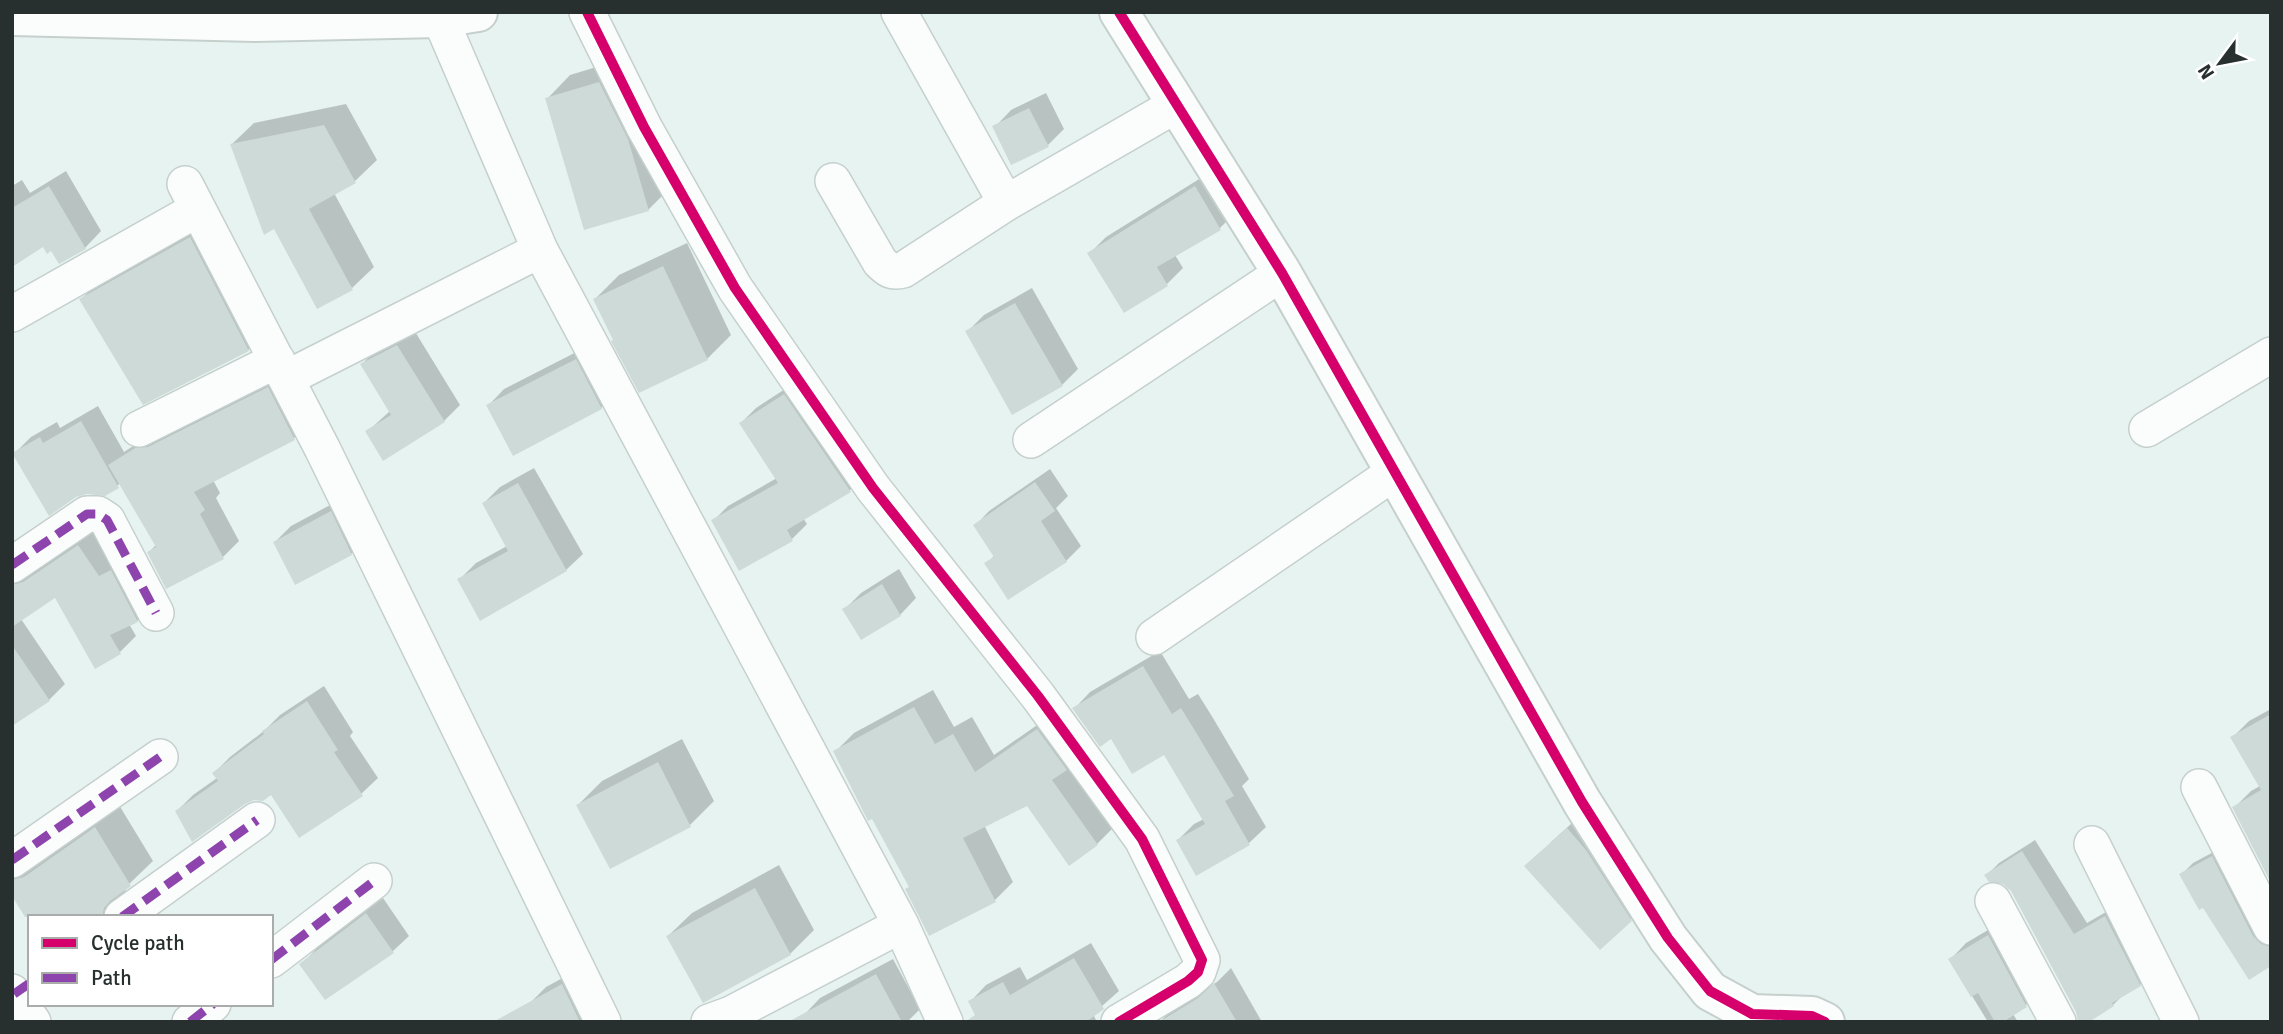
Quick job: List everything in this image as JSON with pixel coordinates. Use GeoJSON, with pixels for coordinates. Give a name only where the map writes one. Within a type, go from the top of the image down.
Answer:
{"type":"FeatureCollection","features":[{"type":"Feature","properties":{"kind":"street"},"geometry":{"type":"LineString","coordinates":[[12,16],[440,18],[478,12]]}},
{"type":"Feature","properties":{"kind":"street"},"geometry":{"type":"LineString","coordinates":[[587,12],[644,127],[742,298],[873,488],[1038,696],[1142,839],[1202,960],[1198,972],[1188,981],[1119,1022]]}},
{"type":"Feature","properties":{"kind":"street"},"geometry":{"type":"LineString","coordinates":[[899,12],[1006,203]]}},
{"type":"Feature","properties":{"kind":"street"},"geometry":{"type":"LineString","coordinates":[[1119,12],[1282,273],[1582,802],[1668,938],[1710,991],[1752,1014],[1812,1016],[1825,1022]]}},
{"type":"Feature","properties":{"kind":"street"},"geometry":{"type":"LineString","coordinates":[[440,18],[540,250],[901,925],[945,1022]]}},
{"type":"Feature","properties":{"kind":"street"},"geometry":{"type":"LineString","coordinates":[[833,181],[880,262],[888,270],[895,272],[903,270],[1006,203],[1176,105]]}},
{"type":"Feature","properties":{"kind":"street"},"geometry":{"type":"LineString","coordinates":[[12,314],[192,196],[282,369],[603,1022]]}},
{"type":"Feature","properties":{"kind":"street"},"geometry":{"type":"LineString","coordinates":[[139,429],[282,369],[540,250]]}},
{"type":"Feature","properties":{"kind":"street"},"geometry":{"type":"LineString","coordinates":[[1031,440],[1282,273]]}},
{"type":"Feature","properties":{"kind":"street"},"geometry":{"type":"LineString","coordinates":[[2147,429],[2271,355]]}},
{"type":"Feature","properties":{"kind":"street"},"geometry":{"type":"LineString","coordinates":[[1154,637],[1395,472]]}},
{"type":"Feature","properties":{"kind":"street"},"geometry":{"type":"LineString","coordinates":[[12,565],[87,514],[98,514],[107,520],[156,613]]}},
{"type":"Feature","properties":{"kind":"street"},"geometry":{"type":"LineString","coordinates":[[12,860],[160,757]]}},
{"type":"Feature","properties":{"kind":"street"},"geometry":{"type":"LineString","coordinates":[[2199,787],[2271,927]]}},
{"type":"Feature","properties":{"kind":"street"},"geometry":{"type":"LineString","coordinates":[[125,915],[257,820]]}},
{"type":"Feature","properties":{"kind":"street"},"geometry":{"type":"LineString","coordinates":[[2092,844],[2181,1022]]}},
{"type":"Feature","properties":{"kind":"street"},"geometry":{"type":"LineString","coordinates":[[273,958],[374,881]]}},
{"type":"Feature","properties":{"kind":"street"},"geometry":{"type":"LineString","coordinates":[[1993,901],[2058,1022]]}},
{"type":"Feature","properties":{"kind":"street"},"geometry":{"type":"LineString","coordinates":[[725,1019],[901,925]]}},
{"type":"Feature","properties":{"kind":"street"},"geometry":{"type":"LineString","coordinates":[[190,1022],[210,1006]]}},
{"type":"Feature","properties":{"kind":"building"},"geometry":{"type":"Polygon","coordinates":[[[599,82],[628,139],[649,211],[584,230],[545,98],[599,82]]]}},
{"type":"Feature","properties":{"kind":"building"},"geometry":{"type":"Polygon","coordinates":[[[1029,108],[1049,147],[1011,165],[992,126],[1029,108]]]}},
{"type":"Feature","properties":{"kind":"building"},"geometry":{"type":"Polygon","coordinates":[[[324,125],[356,183],[309,209],[353,290],[317,309],[274,229],[264,235],[230,144],[324,125]]]}},
{"type":"Feature","properties":{"kind":"building"},"geometry":{"type":"Polygon","coordinates":[[[49,186],[86,249],[59,264],[51,251],[47,254],[43,247],[12,267],[12,208],[49,186]]]}},
{"type":"Feature","properties":{"kind":"building"},"geometry":{"type":"Polygon","coordinates":[[[1195,186],[1221,230],[1157,267],[1168,286],[1124,313],[1087,253],[1195,186]]]}},
{"type":"Feature","properties":{"kind":"building"},"geometry":{"type":"Polygon","coordinates":[[[190,237],[249,351],[143,405],[79,299],[190,237]]]}},
{"type":"Feature","properties":{"kind":"building"},"geometry":{"type":"Polygon","coordinates":[[[663,266],[708,360],[639,393],[611,341],[613,340],[593,299],[663,266]]]}},
{"type":"Feature","properties":{"kind":"building"},"geometry":{"type":"Polygon","coordinates":[[[1015,303],[1063,386],[1012,415],[965,331],[1015,303]]]}},
{"type":"Feature","properties":{"kind":"building"},"geometry":{"type":"Polygon","coordinates":[[[397,345],[445,422],[383,461],[365,431],[391,415],[360,364],[397,345]]]}},
{"type":"Feature","properties":{"kind":"building"},"geometry":{"type":"Polygon","coordinates":[[[576,359],[602,409],[513,456],[486,405],[576,359]]]}},
{"type":"Feature","properties":{"kind":"building"},"geometry":{"type":"Polygon","coordinates":[[[268,387],[295,440],[194,492],[205,510],[200,514],[224,559],[166,589],[147,552],[156,547],[108,465],[135,448],[148,447],[268,387]]]}},
{"type":"Feature","properties":{"kind":"building"},"geometry":{"type":"Polygon","coordinates":[[[784,394],[851,492],[787,530],[793,541],[739,571],[711,520],[778,483],[739,423],[784,394]]]}},
{"type":"Feature","properties":{"kind":"building"},"geometry":{"type":"Polygon","coordinates":[[[81,421],[119,488],[105,496],[87,494],[76,497],[49,516],[12,453],[40,437],[43,443],[81,421]]]}},
{"type":"Feature","properties":{"kind":"building"},"geometry":{"type":"Polygon","coordinates":[[[1035,482],[1055,511],[1041,521],[1067,562],[1008,600],[984,563],[994,557],[973,525],[1035,482]]]}},
{"type":"Feature","properties":{"kind":"building"},"geometry":{"type":"Polygon","coordinates":[[[518,483],[567,571],[480,621],[457,579],[508,551],[482,503],[518,483]]]}},
{"type":"Feature","properties":{"kind":"building"},"geometry":{"type":"Polygon","coordinates":[[[331,511],[352,555],[295,585],[273,542],[331,511]]]}},
{"type":"Feature","properties":{"kind":"building"},"geometry":{"type":"Polygon","coordinates":[[[78,545],[99,576],[111,570],[138,622],[110,635],[121,654],[95,669],[55,598],[12,627],[12,585],[23,582],[78,545]]]}},
{"type":"Feature","properties":{"kind":"building"},"geometry":{"type":"Polygon","coordinates":[[[882,584],[901,616],[861,640],[842,609],[882,584]]]}},
{"type":"Feature","properties":{"kind":"building"},"geometry":{"type":"Polygon","coordinates":[[[12,645],[50,701],[12,726],[12,645]]]}},
{"type":"Feature","properties":{"kind":"building"},"geometry":{"type":"Polygon","coordinates":[[[1143,666],[1172,714],[1181,708],[1197,734],[1234,796],[1225,801],[1250,845],[1196,876],[1176,840],[1205,824],[1164,755],[1132,774],[1111,739],[1100,747],[1072,708],[1143,666]]]}},
{"type":"Feature","properties":{"kind":"building"},"geometry":{"type":"Polygon","coordinates":[[[307,701],[338,750],[334,752],[363,796],[299,838],[271,795],[263,801],[254,800],[245,804],[192,842],[175,811],[218,781],[212,773],[264,734],[262,731],[307,701]]]}},
{"type":"Feature","properties":{"kind":"building"},"geometry":{"type":"Polygon","coordinates":[[[914,707],[935,744],[953,734],[975,772],[1037,729],[1067,770],[1052,780],[1098,845],[1069,866],[1027,806],[963,838],[996,902],[929,936],[905,889],[909,887],[872,819],[868,821],[833,751],[914,707]]]}},
{"type":"Feature","properties":{"kind":"building"},"geometry":{"type":"Polygon","coordinates":[[[2271,714],[2271,883],[2232,807],[2261,790],[2230,737],[2271,714]]]}},
{"type":"Feature","properties":{"kind":"building"},"geometry":{"type":"Polygon","coordinates":[[[658,762],[691,827],[610,869],[576,805],[658,762]]]}},
{"type":"Feature","properties":{"kind":"building"},"geometry":{"type":"Polygon","coordinates":[[[95,827],[131,886],[110,901],[102,915],[25,917],[12,896],[12,880],[24,877],[95,827]]]}},
{"type":"Feature","properties":{"kind":"building"},"geometry":{"type":"Polygon","coordinates":[[[1567,828],[1586,850],[1632,921],[1600,950],[1524,866],[1567,828]]]}},
{"type":"Feature","properties":{"kind":"building"},"geometry":{"type":"Polygon","coordinates":[[[2022,851],[2074,934],[2105,916],[2141,986],[2112,1003],[2114,1006],[2089,1022],[2078,1022],[2076,1012],[2011,891],[2003,884],[1989,882],[1984,875],[2022,851]]]}},
{"type":"Feature","properties":{"kind":"building"},"geometry":{"type":"Polygon","coordinates":[[[2212,856],[2253,936],[2261,944],[2271,947],[2271,966],[2249,980],[2203,908],[2199,910],[2179,874],[2212,856]]]}},
{"type":"Feature","properties":{"kind":"building"},"geometry":{"type":"Polygon","coordinates":[[[755,888],[791,955],[703,1003],[666,936],[755,888]]]}},
{"type":"Feature","properties":{"kind":"building"},"geometry":{"type":"Polygon","coordinates":[[[366,913],[394,953],[325,1000],[299,964],[366,913]]]}},
{"type":"Feature","properties":{"kind":"building"},"geometry":{"type":"Polygon","coordinates":[[[1988,935],[2027,1007],[2003,1022],[1995,1022],[1978,993],[1971,997],[1948,959],[1988,935]]]}},
{"type":"Feature","properties":{"kind":"building"},"geometry":{"type":"Polygon","coordinates":[[[1074,958],[1104,1009],[1086,1022],[965,1022],[975,1015],[968,1001],[1003,982],[1010,995],[1074,958]]]}},
{"type":"Feature","properties":{"kind":"building"},"geometry":{"type":"Polygon","coordinates":[[[876,974],[902,1022],[788,1022],[876,974]]]}},
{"type":"Feature","properties":{"kind":"building"},"geometry":{"type":"Polygon","coordinates":[[[1214,983],[1237,1022],[1159,1022],[1198,998],[1214,983]]]}},
{"type":"Feature","properties":{"kind":"building"},"geometry":{"type":"Polygon","coordinates":[[[562,984],[580,1022],[493,1022],[562,984]]]}},
{"type":"Feature","properties":{"kind":"marked path"},"geometry":{"type":"LineString","coordinates":[[12,565],[87,514],[98,514],[107,520],[156,613]]}},
{"type":"Feature","properties":{"kind":"marked path"},"geometry":{"type":"LineString","coordinates":[[12,860],[160,757]]}},
{"type":"Feature","properties":{"kind":"marked path"},"geometry":{"type":"LineString","coordinates":[[125,915],[257,820]]}},
{"type":"Feature","properties":{"kind":"marked path"},"geometry":{"type":"LineString","coordinates":[[273,958],[374,881]]}},
{"type":"Feature","properties":{"kind":"marked path"},"geometry":{"type":"LineString","coordinates":[[14,994],[28,984]]}},
{"type":"Feature","properties":{"kind":"marked path"},"geometry":{"type":"LineString","coordinates":[[190,1022],[210,1006]]}},
{"type":"Feature","properties":{"kind":"cycle path"},"geometry":{"type":"LineString","coordinates":[[587,12],[644,127],[735,288],[873,488],[1038,696],[1142,839],[1202,960],[1198,972],[1188,981],[1119,1022]]}},
{"type":"Feature","properties":{"kind":"cycle path"},"geometry":{"type":"LineString","coordinates":[[1119,12],[1282,273],[1582,802],[1668,938],[1710,991],[1752,1014],[1812,1016],[1825,1022]]}}]}
